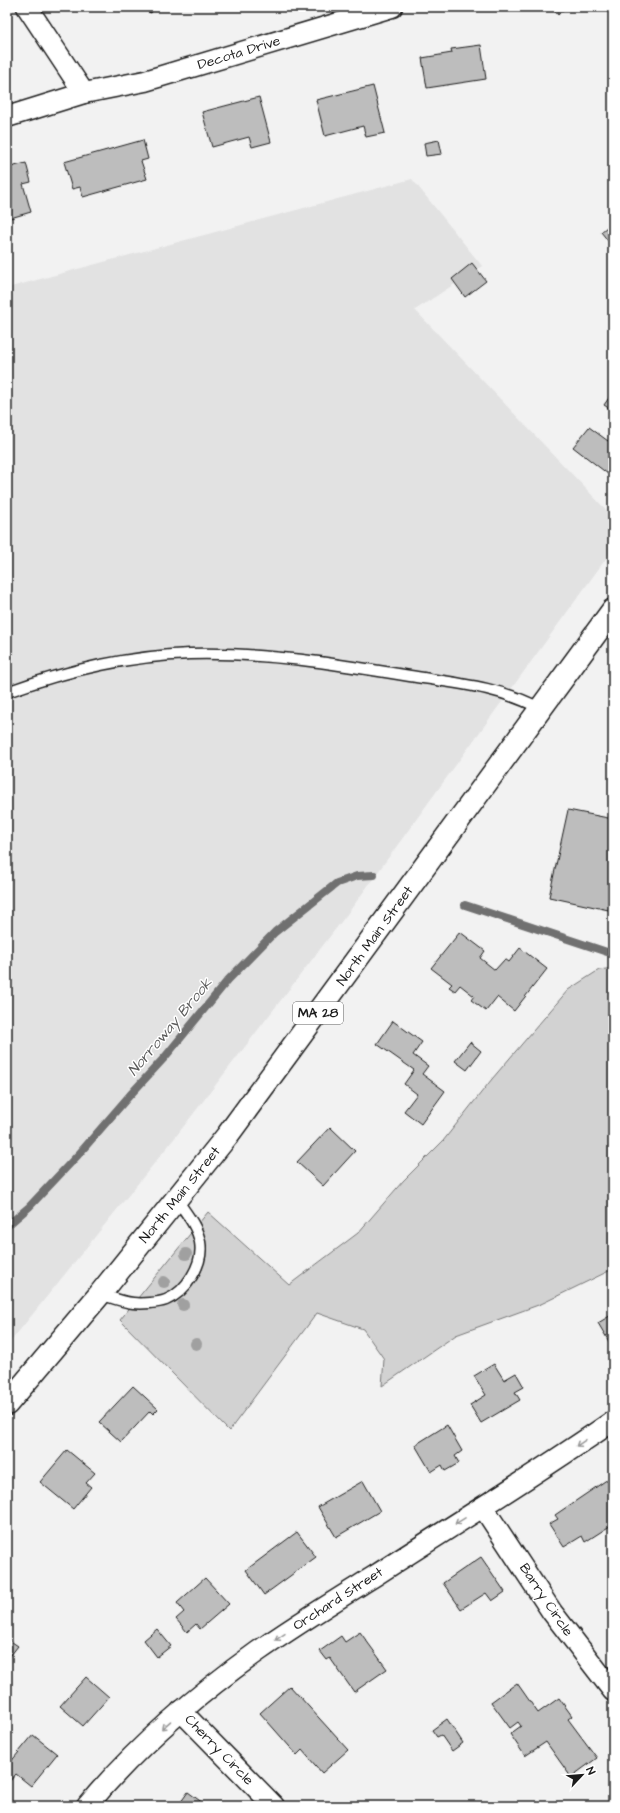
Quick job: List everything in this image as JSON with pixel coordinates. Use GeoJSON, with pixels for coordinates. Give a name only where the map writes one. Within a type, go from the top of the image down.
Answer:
{"type":"FeatureCollection","features":[{"type":"Feature","properties":{"kind":"main road","name":"North Main Street"},"geometry":{"type":"LineString","coordinates":[[7,1404],[177,1200],[265,1086],[613,610]]}},
{"type":"Feature","properties":{"kind":"street"},"geometry":{"type":"LineString","coordinates":[[27,7],[84,93]]}},
{"type":"Feature","properties":{"kind":"street","name":"Decota Drive"},"geometry":{"type":"LineString","coordinates":[[7,116],[84,93],[145,81],[391,7]]}},
{"type":"Feature","properties":{"kind":"street","name":"Orchard Street"},"geometry":{"type":"LineString","coordinates":[[87,1806],[132,1756],[181,1712],[236,1667],[274,1640],[483,1507],[613,1421]]}},
{"type":"Feature","properties":{"kind":"street","name":"Barry Circle"},"geometry":{"type":"LineString","coordinates":[[483,1507],[552,1612],[613,1691]]}},
{"type":"Feature","properties":{"kind":"street","name":"Cherry Circle"},"geometry":{"type":"LineString","coordinates":[[181,1712],[274,1806]]}},
{"type":"Feature","properties":{"kind":"lane"},"geometry":{"type":"LineString","coordinates":[[7,692],[74,672],[134,660],[178,655],[228,654],[331,663],[480,688],[512,696],[541,709]]}},
{"type":"Feature","properties":{"kind":"lane"},"geometry":{"type":"LineString","coordinates":[[100,1294],[133,1303],[158,1302],[173,1296],[190,1279],[200,1261],[201,1244],[194,1224],[177,1200]]}},
{"type":"Feature","properties":{"kind":"shaded area"},"geometry":{"type":"Polygon","coordinates":[[[412,179],[482,266],[415,310],[613,517],[613,549],[351,909],[177,1135],[7,1346],[7,288],[412,179]]]}},
{"type":"Feature","properties":{"kind":"shaded area"},"geometry":{"type":"Polygon","coordinates":[[[613,968],[613,1269],[541,1304],[456,1335],[382,1386],[384,1359],[363,1329],[317,1313],[229,1431],[120,1320],[208,1212],[289,1285],[358,1233],[403,1181],[443,1141],[492,1079],[568,990],[599,970],[613,968]]]}},
{"type":"Feature","properties":{"kind":"building"},"geometry":{"type":"Polygon","coordinates":[[[138,7],[154,7],[151,13],[138,7]]]}},
{"type":"Feature","properties":{"kind":"building"},"geometry":{"type":"Polygon","coordinates":[[[551,7],[566,7],[558,15],[551,7]]]}},
{"type":"Feature","properties":{"kind":"building"},"geometry":{"type":"Polygon","coordinates":[[[481,45],[486,79],[427,88],[422,58],[452,53],[451,49],[481,45]]]}},
{"type":"Feature","properties":{"kind":"building"},"geometry":{"type":"Polygon","coordinates":[[[373,86],[385,133],[366,137],[363,126],[325,136],[316,100],[373,86]]]}},
{"type":"Feature","properties":{"kind":"building"},"geometry":{"type":"Polygon","coordinates":[[[259,97],[271,142],[252,147],[249,137],[212,147],[202,112],[259,97]]]}},
{"type":"Feature","properties":{"kind":"building"},"geometry":{"type":"Polygon","coordinates":[[[143,140],[148,159],[141,161],[147,179],[83,197],[80,187],[72,189],[64,162],[143,140]]]}},
{"type":"Feature","properties":{"kind":"building"},"geometry":{"type":"Polygon","coordinates":[[[439,140],[442,154],[426,156],[424,143],[439,140]]]}},
{"type":"Feature","properties":{"kind":"building"},"geometry":{"type":"Polygon","coordinates":[[[26,163],[31,182],[23,184],[31,212],[7,219],[7,168],[26,163]]]}},
{"type":"Feature","properties":{"kind":"building"},"geometry":{"type":"Polygon","coordinates":[[[613,222],[613,247],[601,232],[613,222]]]}},
{"type":"Feature","properties":{"kind":"building"},"geometry":{"type":"Polygon","coordinates":[[[472,263],[486,281],[465,297],[452,279],[472,263]]]}},
{"type":"Feature","properties":{"kind":"building"},"geometry":{"type":"Polygon","coordinates":[[[613,392],[613,411],[604,405],[613,392]]]}},
{"type":"Feature","properties":{"kind":"building"},"geometry":{"type":"Polygon","coordinates":[[[589,427],[608,441],[613,433],[613,467],[608,474],[573,447],[589,427]]]}},
{"type":"Feature","properties":{"kind":"building"},"geometry":{"type":"Polygon","coordinates":[[[568,810],[613,819],[613,911],[549,897],[568,810]]]}},
{"type":"Feature","properties":{"kind":"building"},"geometry":{"type":"Polygon","coordinates":[[[460,932],[485,951],[480,958],[495,970],[505,959],[509,962],[520,948],[547,969],[514,1011],[497,997],[486,1011],[471,1000],[474,996],[460,985],[455,991],[449,987],[452,984],[431,968],[460,932]]]}},
{"type":"Feature","properties":{"kind":"building"},"geometry":{"type":"Polygon","coordinates":[[[393,1021],[422,1042],[413,1055],[428,1066],[422,1074],[445,1091],[421,1124],[404,1111],[417,1094],[404,1084],[414,1070],[377,1044],[393,1021]]]}},
{"type":"Feature","properties":{"kind":"building"},"geometry":{"type":"Polygon","coordinates":[[[470,1042],[481,1051],[467,1070],[455,1061],[470,1042]]]}},
{"type":"Feature","properties":{"kind":"building"},"geometry":{"type":"Polygon","coordinates":[[[330,1127],[355,1151],[323,1186],[297,1162],[330,1127]]]}},
{"type":"Feature","properties":{"kind":"building"},"geometry":{"type":"Polygon","coordinates":[[[613,1314],[613,1344],[611,1345],[598,1323],[613,1314]]]}},
{"type":"Feature","properties":{"kind":"building"},"geometry":{"type":"Polygon","coordinates":[[[494,1364],[504,1380],[516,1373],[524,1387],[515,1392],[520,1400],[481,1423],[470,1405],[486,1395],[474,1376],[494,1364]]]}},
{"type":"Feature","properties":{"kind":"building"},"geometry":{"type":"Polygon","coordinates":[[[133,1386],[158,1409],[153,1414],[150,1411],[121,1442],[99,1422],[133,1386]]]}},
{"type":"Feature","properties":{"kind":"building"},"geometry":{"type":"Polygon","coordinates":[[[447,1425],[462,1451],[455,1456],[459,1463],[445,1471],[442,1465],[431,1472],[415,1445],[447,1425]]]}},
{"type":"Feature","properties":{"kind":"building"},"geometry":{"type":"Polygon","coordinates":[[[67,1450],[95,1473],[86,1483],[91,1487],[73,1509],[40,1482],[67,1450]]]}},
{"type":"Feature","properties":{"kind":"building"},"geometry":{"type":"Polygon","coordinates":[[[608,1479],[613,1487],[613,1524],[585,1542],[582,1536],[564,1547],[549,1524],[558,1519],[555,1515],[608,1479]]]}},
{"type":"Feature","properties":{"kind":"building"},"geometry":{"type":"Polygon","coordinates":[[[363,1481],[380,1511],[336,1537],[318,1507],[363,1481]]]}},
{"type":"Feature","properties":{"kind":"building"},"geometry":{"type":"Polygon","coordinates":[[[297,1532],[316,1557],[264,1595],[246,1570],[297,1532]]]}},
{"type":"Feature","properties":{"kind":"building"},"geometry":{"type":"Polygon","coordinates":[[[481,1557],[505,1592],[492,1601],[486,1593],[461,1609],[443,1583],[481,1557]]]}},
{"type":"Feature","properties":{"kind":"building"},"geometry":{"type":"Polygon","coordinates":[[[205,1578],[229,1604],[200,1629],[196,1624],[187,1632],[176,1619],[184,1612],[177,1603],[205,1578]]]}},
{"type":"Feature","properties":{"kind":"building"},"geometry":{"type":"Polygon","coordinates":[[[157,1629],[171,1646],[157,1657],[144,1640],[157,1629]]]}},
{"type":"Feature","properties":{"kind":"building"},"geometry":{"type":"Polygon","coordinates":[[[360,1632],[387,1669],[354,1692],[330,1658],[327,1660],[320,1651],[341,1636],[345,1642],[360,1632]]]}},
{"type":"Feature","properties":{"kind":"building"},"geometry":{"type":"Polygon","coordinates":[[[9,1640],[18,1646],[7,1660],[7,1643],[9,1640]]]}},
{"type":"Feature","properties":{"kind":"building"},"geometry":{"type":"Polygon","coordinates":[[[86,1677],[109,1697],[83,1726],[60,1706],[86,1677]]]}},
{"type":"Feature","properties":{"kind":"building"},"geometry":{"type":"Polygon","coordinates":[[[517,1683],[538,1713],[559,1698],[572,1716],[568,1719],[597,1758],[571,1777],[546,1742],[525,1756],[510,1734],[521,1726],[518,1722],[510,1728],[491,1702],[517,1683]]]}},
{"type":"Feature","properties":{"kind":"building"},"geometry":{"type":"Polygon","coordinates":[[[290,1686],[348,1750],[322,1773],[302,1750],[297,1755],[260,1713],[290,1686]]]}},
{"type":"Feature","properties":{"kind":"building"},"geometry":{"type":"Polygon","coordinates":[[[447,1719],[463,1743],[452,1751],[441,1735],[437,1737],[432,1730],[447,1719]]]}},
{"type":"Feature","properties":{"kind":"building"},"geometry":{"type":"Polygon","coordinates":[[[33,1735],[57,1754],[31,1786],[16,1774],[8,1783],[7,1762],[9,1764],[33,1735]]]}},
{"type":"Feature","properties":{"kind":"building"},"geometry":{"type":"Polygon","coordinates":[[[188,1792],[207,1806],[178,1806],[188,1792]]]}},
{"type":"Feature","properties":{"kind":"waterway","name":"Norroway Brook"},"geometry":{"type":"LineString","coordinates":[[7,1226],[29,1207],[78,1155],[165,1057],[228,980],[275,932],[337,883],[357,876],[374,875]]}},
{"type":"Feature","properties":{"kind":"waterway","name":"Norroway Brook"},"geometry":{"type":"LineString","coordinates":[[465,905],[613,954]]}}]}
